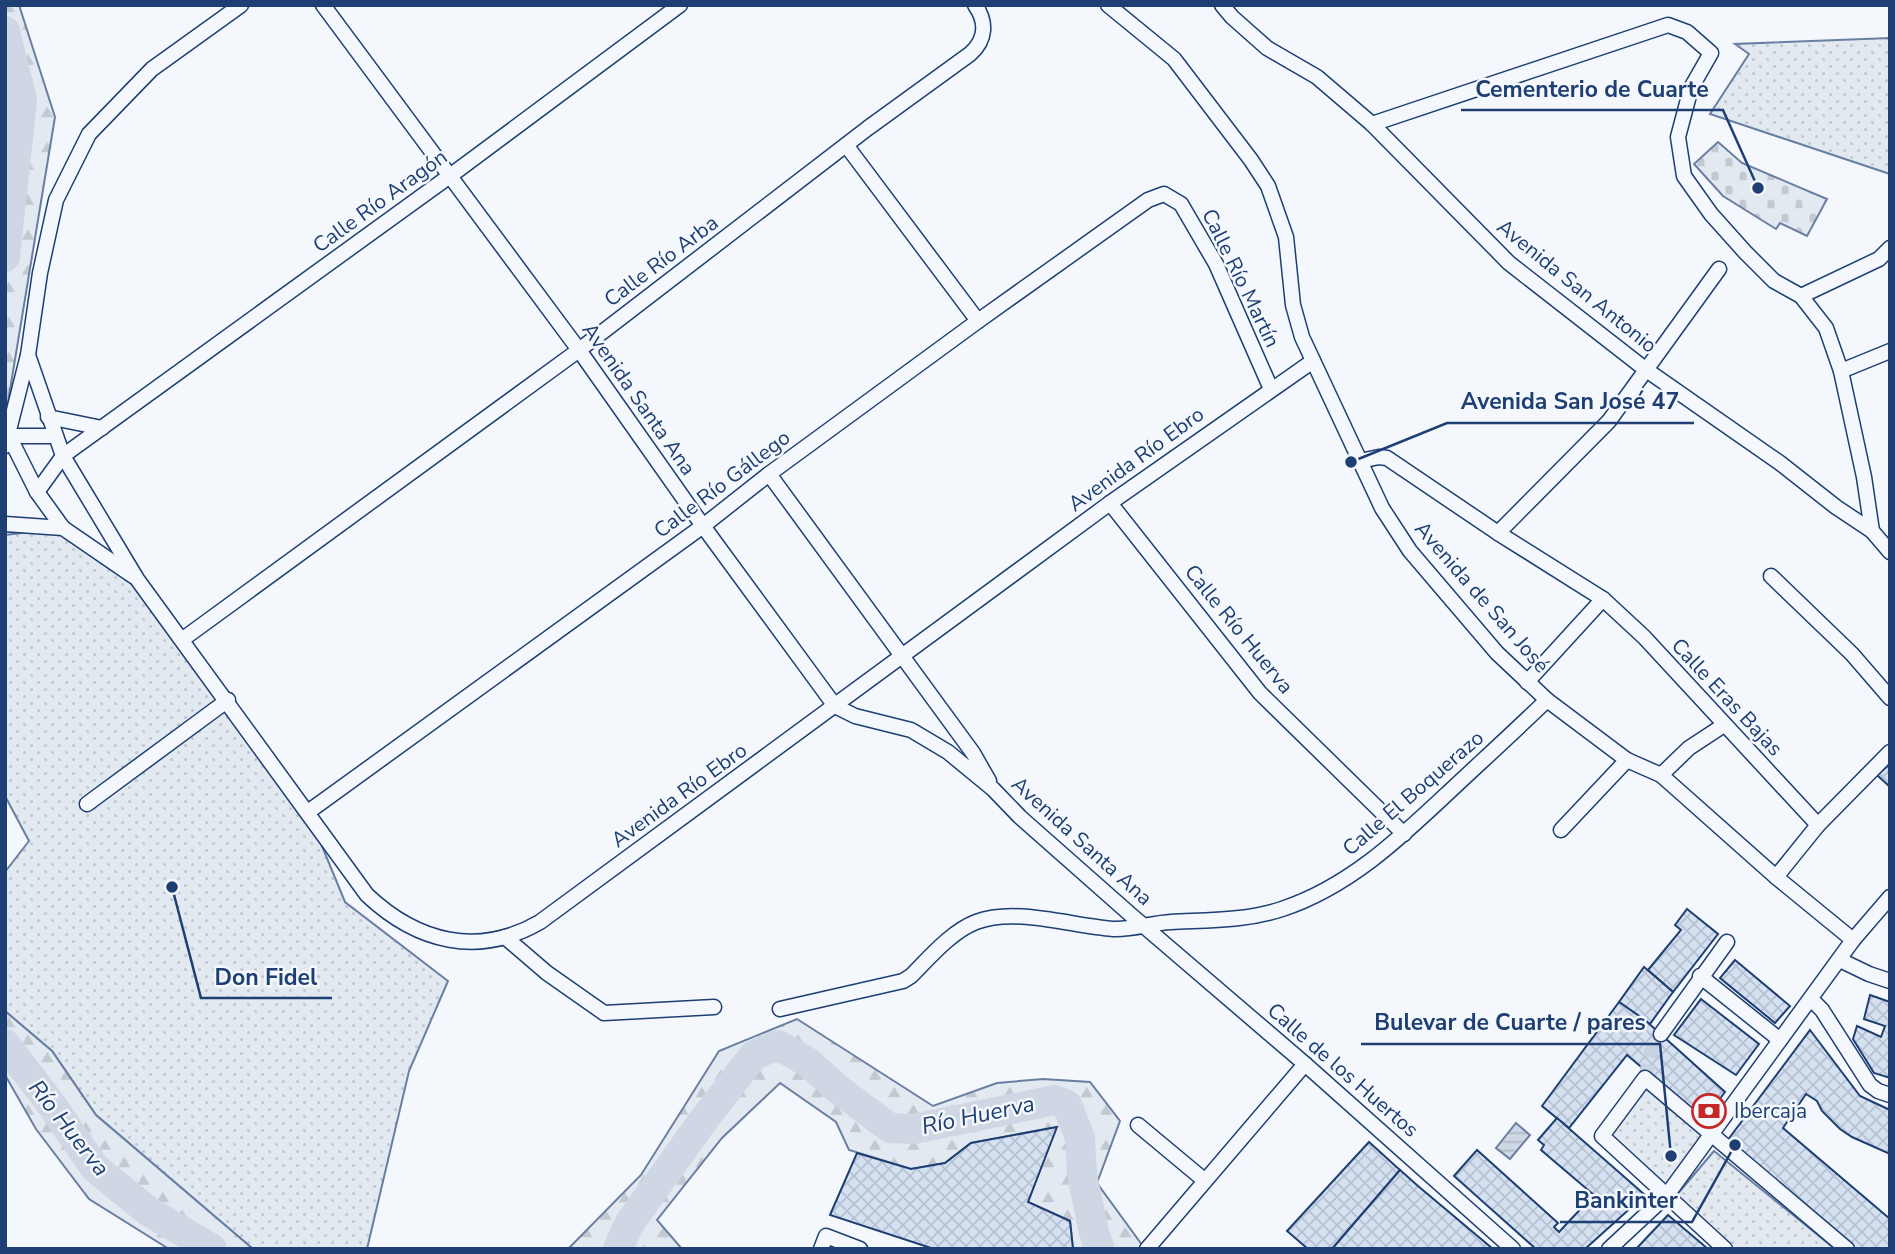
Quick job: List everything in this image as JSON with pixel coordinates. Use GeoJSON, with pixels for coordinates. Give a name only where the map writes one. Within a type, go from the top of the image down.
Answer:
{"type":"FeatureCollection","features":[{"type":"Feature","properties":{"kind":"street"},"geometry":{"type":"LineString","coordinates":[[55,436],[7,441],[28,355],[40,273],[56,200],[89,134],[152,69],[241,5]]}},
{"type":"Feature","properties":{"kind":"street","name":"Avenida Santa Ana"},"geometry":{"type":"LineString","coordinates":[[323,5],[579,350],[835,706],[855,716],[911,730],[928,738],[993,789],[1020,817],[1143,925]]}},
{"type":"Feature","properties":{"kind":"street","name":"Calle Río Aragón"},"geometry":{"type":"LineString","coordinates":[[37,492],[63,456],[680,5]]}},
{"type":"Feature","properties":{"kind":"street","name":"Calle Río Arba"},"geometry":{"type":"LineString","coordinates":[[183,639],[579,350],[846,145],[970,54],[980,44],[984,30],[975,5]]}},
{"type":"Feature","properties":{"kind":"street","name":"Avenida de San José"},"geometry":{"type":"LineString","coordinates":[[1108,5],[1174,59],[1268,186],[1286,237],[1297,322],[1382,508],[1410,551],[1497,653],[1547,701],[1627,760],[1661,775],[1776,877],[1853,940]]}},
{"type":"Feature","properties":{"kind":"street","name":"Avenida San Antonio"},"geometry":{"type":"LineString","coordinates":[[1222,5],[1267,48],[1317,78],[1372,124],[1509,263],[1645,369],[1872,531],[1890,551]]}},
{"type":"Feature","properties":{"kind":"street"},"geometry":{"type":"LineString","coordinates":[[1372,124],[1668,25],[1687,32],[1711,53],[1692,88],[1678,137],[1684,176],[1711,214],[1745,252],[1774,281],[1801,296],[1826,328],[1841,371],[1864,477],[1872,531]]}},
{"type":"Feature","properties":{"kind":"street"},"geometry":{"type":"LineString","coordinates":[[846,145],[978,321]]}},
{"type":"Feature","properties":{"kind":"street","name":"Calle Río Gállego"},"geometry":{"type":"LineString","coordinates":[[308,812],[703,526],[769,474],[978,321],[1148,200],[1164,194]]}},
{"type":"Feature","properties":{"kind":"street","name":"Calle Río Martín"},"geometry":{"type":"LineString","coordinates":[[1164,194],[1181,204],[1216,264],[1271,388]]}},
{"type":"Feature","properties":{"kind":"street"},"geometry":{"type":"LineString","coordinates":[[1801,296],[1879,258],[1890,248]]}},
{"type":"Feature","properties":{"kind":"street"},"geometry":{"type":"LineString","coordinates":[[1498,533],[1598,433],[1719,269]]}},
{"type":"Feature","properties":{"kind":"street"},"geometry":{"type":"LineString","coordinates":[[1841,371],[1890,351]]}},
{"type":"Feature","properties":{"kind":"street","name":"Avenida Río Ebro"},"geometry":{"type":"LineString","coordinates":[[28,355],[63,456],[137,579],[368,895],[402,923],[423,933],[456,941],[474,942],[505,937],[540,922],[1110,503],[1313,361]]}},
{"type":"Feature","properties":{"kind":"street"},"geometry":{"type":"LineString","coordinates":[[48,417],[102,428]]}},
{"type":"Feature","properties":{"kind":"street","name":"Avenida Río Ebro"},"geometry":{"type":"LineString","coordinates":[[7,441],[62,528],[137,579]]}},
{"type":"Feature","properties":{"kind":"street","name":"Calle Eras Bajas"},"geometry":{"type":"LineString","coordinates":[[1360,461],[1387,458],[1498,533],[1603,599],[1644,637],[1818,825]]}},
{"type":"Feature","properties":{"kind":"street","name":"Avenida Santa Ana"},"geometry":{"type":"LineString","coordinates":[[769,474],[973,753],[993,789]]}},
{"type":"Feature","properties":{"kind":"street","name":"Calle Río Huerva"},"geometry":{"type":"LineString","coordinates":[[1110,503],[1260,693],[1404,834]]}},
{"type":"Feature","properties":{"kind":"street"},"geometry":{"type":"LineString","coordinates":[[5,524],[62,528]]}},
{"type":"Feature","properties":{"kind":"street"},"geometry":{"type":"LineString","coordinates":[[1771,576],[1852,654],[1890,698]]}},
{"type":"Feature","properties":{"kind":"street"},"geometry":{"type":"LineString","coordinates":[[1527,682],[1603,599]]}},
{"type":"Feature","properties":{"kind":"street"},"geometry":{"type":"LineString","coordinates":[[87,804],[228,700]]}},
{"type":"Feature","properties":{"kind":"street","name":"Calle El Boquerazo"},"geometry":{"type":"LineString","coordinates":[[780,1009],[903,981],[966,926],[983,920],[1015,917],[1115,929],[1238,919],[1308,899],[1346,878],[1404,834],[1547,701]]}},
{"type":"Feature","properties":{"kind":"street"},"geometry":{"type":"LineString","coordinates":[[1661,775],[1689,748],[1724,725]]}},
{"type":"Feature","properties":{"kind":"street"},"geometry":{"type":"LineString","coordinates":[[1776,877],[1818,825],[1890,752]]}},
{"type":"Feature","properties":{"kind":"street"},"geometry":{"type":"LineString","coordinates":[[1561,830],[1627,760]]}},
{"type":"Feature","properties":{"kind":"street"},"geometry":{"type":"LineString","coordinates":[[1609,1249],[1667,1195],[1853,940],[1890,897]]}},
{"type":"Feature","properties":{"kind":"street","name":"Calle de los Huertos"},"geometry":{"type":"LineString","coordinates":[[1143,925],[1513,1249]]}},
{"type":"Feature","properties":{"kind":"street"},"geometry":{"type":"LineString","coordinates":[[505,937],[547,974],[604,1013],[714,1007]]}},
{"type":"Feature","properties":{"kind":"street"},"geometry":{"type":"LineString","coordinates":[[1661,1034],[1700,976],[1727,942]]}},
{"type":"Feature","properties":{"kind":"street"},"geometry":{"type":"LineString","coordinates":[[1840,960],[1890,981]]}},
{"type":"Feature","properties":{"kind":"street"},"geometry":{"type":"LineString","coordinates":[[1700,976],[1780,1040]]}},
{"type":"Feature","properties":{"kind":"street"},"geometry":{"type":"LineString","coordinates":[[1811,999],[1822,1010],[1871,1085],[1890,1095]]}},
{"type":"Feature","properties":{"kind":"street"},"geometry":{"type":"LineString","coordinates":[[1147,1249],[1305,1065]]}},
{"type":"Feature","properties":{"kind":"street"},"geometry":{"type":"LineString","coordinates":[[1725,1249],[1602,1136],[1645,1078],[1847,1249]]}},
{"type":"Feature","properties":{"kind":"street"},"geometry":{"type":"LineString","coordinates":[[1138,1125],[1204,1181]]}},
{"type":"Feature","properties":{"kind":"street"},"geometry":{"type":"LineString","coordinates":[[821,1249],[826,1237],[860,1249]]}},
{"type":"Feature","properties":{"kind":"green space"},"geometry":{"type":"Polygon","coordinates":[[[5,5],[19,5],[55,117],[6,414],[5,446],[5,5]]]}},
{"type":"Feature","properties":{"kind":"green space"},"geometry":{"type":"Polygon","coordinates":[[[1890,38],[1890,174],[1710,114],[1749,54],[1735,44],[1890,38]]]}},
{"type":"Feature","properties":{"kind":"green space"},"geometry":{"type":"Polygon","coordinates":[[[1718,142],[1742,163],[1827,199],[1807,236],[1780,223],[1776,229],[1723,196],[1694,164],[1718,142]]]}},
{"type":"Feature","properties":{"kind":"green space"},"geometry":{"type":"Polygon","coordinates":[[[63,528],[137,579],[308,812],[345,902],[448,981],[409,1071],[367,1249],[253,1249],[96,1115],[52,1051],[5,1011],[5,872],[29,841],[5,796],[5,535],[63,528]]]}},
{"type":"Feature","properties":{"kind":"green space"},"geometry":{"type":"Polygon","coordinates":[[[5,1011],[52,1051],[96,1115],[253,1249],[169,1249],[89,1199],[36,1129],[5,1075],[5,1011]]]}},
{"type":"Feature","properties":{"kind":"green space"},"geometry":{"type":"Polygon","coordinates":[[[797,1019],[933,1106],[997,1083],[1043,1079],[1090,1082],[1120,1121],[1097,1183],[1145,1249],[1073,1249],[1070,1221],[1028,1202],[1056,1127],[971,1143],[945,1163],[911,1169],[849,1150],[836,1122],[780,1083],[722,1138],[657,1220],[682,1249],[568,1249],[641,1175],[719,1051],[797,1019]]]}},
{"type":"Feature","properties":{"kind":"green space"},"geometry":{"type":"Polygon","coordinates":[[[1646,1083],[1704,1135],[1667,1188],[1608,1136],[1646,1083]]]}},
{"type":"Feature","properties":{"kind":"green space"},"geometry":{"type":"Polygon","coordinates":[[[1714,1151],[1835,1249],[1732,1249],[1675,1197],[1714,1151]]]}},
{"type":"Feature","properties":{"kind":"shaded area"},"geometry":{"type":"Polygon","coordinates":[[[1516,1123],[1530,1135],[1510,1159],[1496,1148],[1516,1123]]]}},
{"type":"Feature","properties":{"kind":"building"},"geometry":{"type":"Polygon","coordinates":[[[1890,764],[1890,787],[1877,775],[1890,764]]]}},
{"type":"Feature","properties":{"kind":"building"},"geometry":{"type":"Polygon","coordinates":[[[1687,909],[1718,934],[1673,992],[1648,970],[1681,930],[1675,925],[1687,909]]]}},
{"type":"Feature","properties":{"kind":"building"},"geometry":{"type":"Polygon","coordinates":[[[1735,960],[1790,1006],[1775,1023],[1720,978],[1735,960]]]}},
{"type":"Feature","properties":{"kind":"building"},"geometry":{"type":"Polygon","coordinates":[[[1644,967],[1673,992],[1650,1024],[1619,1002],[1644,967]]]}},
{"type":"Feature","properties":{"kind":"building"},"geometry":{"type":"Polygon","coordinates":[[[1870,995],[1890,1002],[1890,1078],[1874,1073],[1853,1039],[1857,1026],[1881,1037],[1885,1026],[1864,1019],[1870,995]]]}},
{"type":"Feature","properties":{"kind":"building"},"geometry":{"type":"Polygon","coordinates":[[[1701,999],[1759,1044],[1736,1075],[1674,1035],[1701,999]]]}},
{"type":"Feature","properties":{"kind":"building"},"geometry":{"type":"Polygon","coordinates":[[[1619,1002],[1645,1020],[1725,1092],[1704,1120],[1627,1055],[1569,1128],[1542,1106],[1619,1002]]]}},
{"type":"Feature","properties":{"kind":"building"},"geometry":{"type":"Polygon","coordinates":[[[1810,1030],[1860,1096],[1890,1110],[1890,1154],[1840,1129],[1822,1111],[1817,1101],[1806,1094],[1783,1128],[1890,1219],[1890,1249],[1856,1249],[1727,1141],[1810,1030]]]}},
{"type":"Feature","properties":{"kind":"building"},"geometry":{"type":"Polygon","coordinates":[[[1557,1118],[1645,1195],[1585,1249],[1536,1249],[1454,1176],[1477,1150],[1558,1223],[1554,1227],[1559,1232],[1589,1200],[1596,1206],[1601,1201],[1541,1150],[1544,1145],[1538,1140],[1557,1118]]]}},
{"type":"Feature","properties":{"kind":"building"},"geometry":{"type":"Polygon","coordinates":[[[1057,1127],[1028,1202],[1070,1221],[1073,1249],[934,1249],[830,1215],[857,1153],[911,1169],[945,1163],[971,1143],[1057,1127]]]}},
{"type":"Feature","properties":{"kind":"building"},"geometry":{"type":"Polygon","coordinates":[[[1369,1142],[1400,1170],[1332,1249],[1308,1249],[1287,1231],[1369,1142]]]}},
{"type":"Feature","properties":{"kind":"building"},"geometry":{"type":"Polygon","coordinates":[[[1400,1170],[1418,1186],[1493,1249],[1332,1249],[1400,1170]]]}},
{"type":"Feature","properties":{"kind":"building"},"geometry":{"type":"Polygon","coordinates":[[[1668,1215],[1708,1249],[1636,1249],[1668,1215]]]}},
{"type":"Feature","properties":{"kind":"waterway","name":"Río Huerva"},"geometry":{"type":"LineString","coordinates":[[5,31],[22,100],[5,257]]}},
{"type":"Feature","properties":{"kind":"waterway","name":"Río Huerva"},"geometry":{"type":"LineString","coordinates":[[5,1044],[95,1168],[148,1211],[212,1249]]}},
{"type":"Feature","properties":{"kind":"waterway","name":"Río Huerva"},"geometry":{"type":"LineString","coordinates":[[618,1249],[629,1224],[754,1055],[778,1045],[809,1063],[839,1090],[890,1128],[914,1129],[1055,1100],[1067,1105],[1080,1138],[1082,1174],[1094,1233],[1100,1249]]}},
{"type":"Feature","properties":{"kind":"tunnel"},"geometry":{"type":"LineString","coordinates":[[1645,1078],[1651,1052],[1661,1034]]}},
{"type":"Feature","properties":{"kind":"place","name":"Cementerio de Cuarte"},"geometry":{"type":"Point","coordinates":[1758,188]}},
{"type":"Feature","properties":{"kind":"place","name":"Avenida San José 47"},"geometry":{"type":"Point","coordinates":[1351,462]}},
{"type":"Feature","properties":{"kind":"place","name":"Don Fidel"},"geometry":{"type":"Point","coordinates":[172,887]}},
{"type":"Feature","properties":{"kind":"place","name":"Ibercaja"},"geometry":{"type":"Point","coordinates":[1709,1111]}},
{"type":"Feature","properties":{"kind":"place","name":"Bankinter"},"geometry":{"type":"Point","coordinates":[1735,1145]}},
{"type":"Feature","properties":{"kind":"place","name":"Bulevar de Cuarte / pares"},"geometry":{"type":"Point","coordinates":[1671,1156]}}]}
